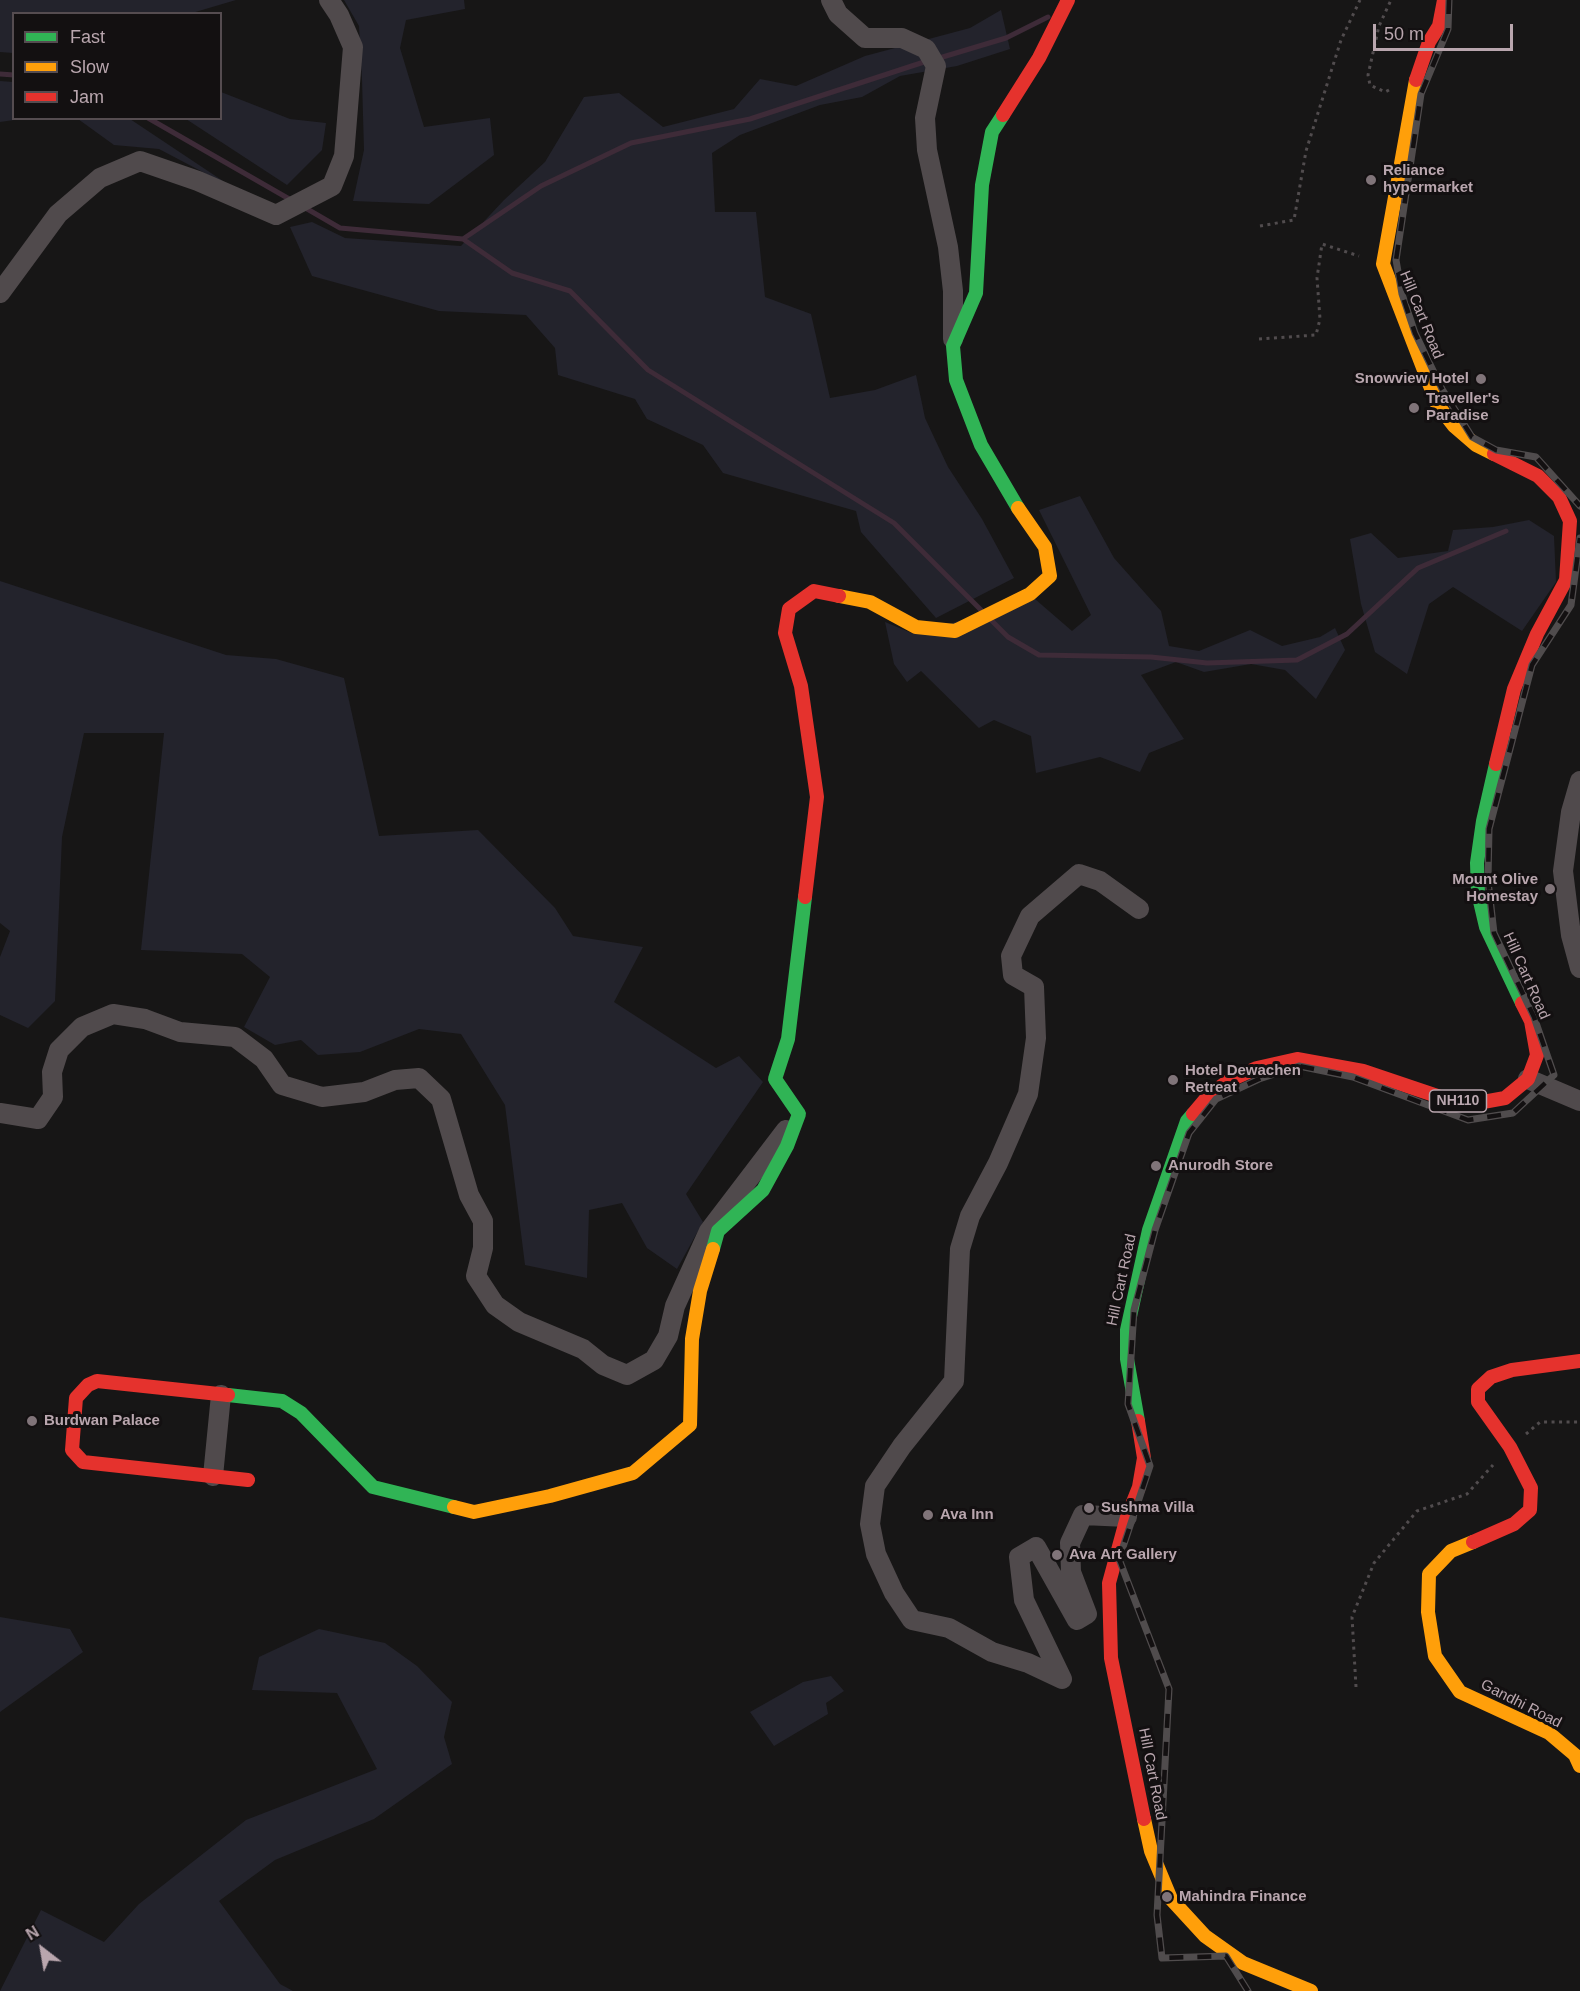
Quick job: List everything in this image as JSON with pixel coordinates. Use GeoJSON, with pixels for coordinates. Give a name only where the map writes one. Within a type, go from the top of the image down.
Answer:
{"type":"FeatureCollection","features":[{"type":"Feature","properties":{"kind":"main road"},"geometry":{"type":"LineString","coordinates":[[248,1480],[83,1462],[72,1450],[75,1398],[88,1384],[97,1381],[282,1401],[300,1413],[373,1487],[474,1512],[550,1496],[633,1473],[690,1425],[692,1339],[700,1291],[718,1231],[763,1190],[787,1146],[799,1114],[775,1079],[788,1039],[817,797],[801,686],[785,633],[789,609],[814,591],[870,602],[916,627],[955,631],[1030,594],[1050,576],[1045,547],[1013,502],[981,445],[956,380],[953,346],[976,293],[982,185],[992,132],[1039,58],[1068,0]]}},
{"type":"Feature","properties":{"kind":"main road","name":"Hill Cart Road"},"geometry":{"type":"LineString","coordinates":[[1311,1991],[1243,1963],[1205,1936],[1171,1899],[1150,1851],[1111,1658],[1109,1583],[1127,1517],[1139,1487],[1144,1458],[1127,1359],[1127,1330],[1149,1230],[1187,1121],[1209,1095],[1230,1080],[1257,1068],[1297,1059],[1364,1071],[1452,1101],[1483,1102],[1505,1098],[1528,1079],[1537,1055],[1531,1021],[1486,927],[1478,893],[1478,862],[1483,821],[1514,689],[1537,634],[1566,580],[1570,520],[1559,497],[1538,476],[1476,445],[1454,426],[1437,404],[1383,264],[1416,78],[1429,42],[1439,26],[1444,0]]}},
{"type":"Feature","properties":{"kind":"main road","name":"Gandhi Road"},"geometry":{"type":"LineString","coordinates":[[1580,1360],[1512,1370],[1491,1377],[1478,1389],[1479,1402],[1510,1447],[1531,1488],[1530,1510],[1514,1524],[1451,1551],[1429,1574],[1428,1612],[1436,1656],[1460,1692],[1549,1733],[1575,1755],[1580,1766]]}},
{"type":"Feature","properties":{"kind":"street"},"geometry":{"type":"LineString","coordinates":[[0,293],[58,214],[100,178],[140,161],[198,181],[276,215],[332,186],[344,156],[353,47],[339,15],[329,0]]}},
{"type":"Feature","properties":{"kind":"street"},"geometry":{"type":"LineString","coordinates":[[831,0],[838,14],[865,38],[902,38],[926,49],[936,66],[925,118],[927,150],[948,247],[953,291],[953,346]]}},
{"type":"Feature","properties":{"kind":"street"},"geometry":{"type":"LineString","coordinates":[[1580,781],[1571,812],[1563,871],[1571,935],[1580,968]]}},
{"type":"Feature","properties":{"kind":"street"},"geometry":{"type":"LineString","coordinates":[[1127,1517],[1083,1515],[1070,1543],[1071,1572],[1087,1614],[1077,1620],[1036,1547],[1019,1557],[1023,1600],[1062,1679],[1028,1663],[992,1652],[949,1628],[912,1620],[894,1593],[876,1554],[870,1524],[875,1486],[902,1446],[954,1381],[960,1249],[970,1216],[998,1163],[1028,1094],[1036,1038],[1034,987],[1013,975],[1011,956],[1030,916],[1079,874],[1100,881],[1139,909]]}},
{"type":"Feature","properties":{"kind":"street"},"geometry":{"type":"LineString","coordinates":[[0,1113],[38,1119],[52,1097],[52,1072],[60,1050],[82,1027],[113,1014],[145,1019],[180,1032],[235,1036],[264,1059],[282,1085],[322,1097],[364,1092],[394,1080],[419,1078],[441,1099],[469,1195],[483,1221],[483,1248],[476,1276],[495,1305],[519,1322],[583,1349],[603,1365],[627,1375],[654,1360],[668,1336],[675,1306],[709,1230],[799,1114]]}},
{"type":"Feature","properties":{"kind":"street"},"geometry":{"type":"LineString","coordinates":[[1528,1079],[1580,1101]]}},
{"type":"Feature","properties":{"kind":"street"},"geometry":{"type":"LineString","coordinates":[[213,1476],[221,1395]]}},
{"type":"Feature","properties":{"kind":"path"},"geometry":{"type":"LineString","coordinates":[[1260,226],[1294,220],[1306,151],[1341,40],[1360,0]]}},
{"type":"Feature","properties":{"kind":"path"},"geometry":{"type":"LineString","coordinates":[[1391,0],[1379,26],[1368,75],[1370,85],[1379,90],[1385,92],[1394,87]]}},
{"type":"Feature","properties":{"kind":"path"},"geometry":{"type":"LineString","coordinates":[[1259,339],[1316,334],[1320,319],[1317,278],[1322,244],[1383,264]]}},
{"type":"Feature","properties":{"kind":"path"},"geometry":{"type":"LineString","coordinates":[[1356,1687],[1352,1617],[1374,1563],[1417,1511],[1467,1494],[1510,1447],[1540,1422],[1580,1422]]}},
{"type":"Feature","properties":{"kind":"shaded area"},"geometry":{"type":"Polygon","coordinates":[[[0,0],[236,0],[195,12],[12,12],[12,53],[0,52],[0,0]]]}},
{"type":"Feature","properties":{"kind":"shaded area"},"geometry":{"type":"Polygon","coordinates":[[[344,0],[464,0],[465,9],[406,20],[400,48],[424,127],[490,118],[494,155],[429,204],[353,201],[364,150],[362,80],[359,26],[344,0]]]}},
{"type":"Feature","properties":{"kind":"shaded area"},"geometry":{"type":"Polygon","coordinates":[[[1001,10],[1010,49],[957,66],[900,76],[862,97],[820,105],[740,135],[712,153],[715,212],[756,212],[765,297],[811,314],[830,398],[875,390],[916,375],[925,418],[948,467],[982,519],[1014,578],[936,618],[861,532],[856,511],[723,473],[703,445],[647,419],[635,399],[558,375],[555,348],[526,315],[439,311],[312,276],[290,227],[312,222],[345,238],[461,246],[504,200],[545,162],[584,97],[619,93],[663,127],[734,109],[760,79],[796,86],[865,56],[970,28],[1001,10]]]}},
{"type":"Feature","properties":{"kind":"shaded area"},"geometry":{"type":"Polygon","coordinates":[[[0,81],[12,82],[12,120],[14,120],[0,122],[0,81]]]}},
{"type":"Feature","properties":{"kind":"shaded area"},"geometry":{"type":"Polygon","coordinates":[[[222,92],[290,119],[326,123],[322,150],[287,185],[188,120],[222,120],[222,92]]]}},
{"type":"Feature","properties":{"kind":"shaded area"},"geometry":{"type":"Polygon","coordinates":[[[79,120],[132,120],[235,189],[159,149],[114,145],[79,120]]]}},
{"type":"Feature","properties":{"kind":"shaded area"},"geometry":{"type":"Polygon","coordinates":[[[1080,496],[1114,558],[1161,611],[1169,646],[1199,651],[1250,630],[1282,646],[1320,637],[1335,628],[1345,650],[1316,699],[1285,670],[1251,664],[1204,672],[1176,662],[1141,675],[1184,739],[1149,753],[1140,772],[1100,757],[1036,773],[1031,736],[994,720],[979,728],[921,671],[907,682],[894,664],[885,622],[914,634],[1035,599],[1072,631],[1091,615],[1039,510],[1080,496]]]}},
{"type":"Feature","properties":{"kind":"shaded area"},"geometry":{"type":"Polygon","coordinates":[[[1529,520],[1554,536],[1556,582],[1522,631],[1453,587],[1429,604],[1407,674],[1375,652],[1361,604],[1350,539],[1371,533],[1398,558],[1448,551],[1453,530],[1493,527],[1529,520]]]}},
{"type":"Feature","properties":{"kind":"shaded area"},"geometry":{"type":"Polygon","coordinates":[[[0,581],[226,655],[276,659],[344,678],[379,836],[478,830],[555,908],[573,936],[643,947],[614,1002],[716,1068],[739,1056],[763,1082],[686,1194],[703,1222],[677,1269],[647,1248],[622,1203],[589,1210],[587,1278],[525,1265],[505,1105],[461,1034],[419,1029],[360,1052],[318,1055],[301,1040],[275,1045],[244,1027],[270,977],[242,954],[141,950],[164,733],[84,733],[62,837],[55,1001],[28,1028],[0,1015],[0,957],[10,931],[0,923],[0,581]]]}},
{"type":"Feature","properties":{"kind":"shaded area"},"geometry":{"type":"Polygon","coordinates":[[[0,1617],[70,1629],[83,1652],[0,1712],[0,1617]]]}},
{"type":"Feature","properties":{"kind":"shaded area"},"geometry":{"type":"Polygon","coordinates":[[[319,1629],[385,1643],[417,1666],[452,1702],[444,1737],[452,1764],[374,1819],[275,1860],[219,1901],[280,1984],[293,1991],[0,1991],[41,1910],[104,1942],[139,1904],[246,1820],[377,1769],[337,1693],[252,1690],[259,1657],[319,1629]]]}},
{"type":"Feature","properties":{"kind":"shaded area"},"geometry":{"type":"Polygon","coordinates":[[[831,1676],[844,1691],[826,1703],[828,1714],[774,1746],[750,1712],[803,1682],[831,1676]]]}},
{"type":"Feature","properties":{"kind":"waterway"},"geometry":{"type":"LineString","coordinates":[[936,59],[1006,38],[1048,17]]}},
{"type":"Feature","properties":{"kind":"waterway"},"geometry":{"type":"LineString","coordinates":[[302,206],[340,228],[463,239],[541,186],[631,143],[750,119],[927,61]]}},
{"type":"Feature","properties":{"kind":"waterway"},"geometry":{"type":"LineString","coordinates":[[0,74],[12,75]]}},
{"type":"Feature","properties":{"kind":"waterway"},"geometry":{"type":"LineString","coordinates":[[151,120],[291,200]]}},
{"type":"Feature","properties":{"kind":"waterway"},"geometry":{"type":"LineString","coordinates":[[463,239],[512,273],[570,291],[648,370],[894,523],[981,610]]}},
{"type":"Feature","properties":{"kind":"waterway"},"geometry":{"type":"LineString","coordinates":[[992,621],[1008,637],[1039,655],[1151,657],[1207,663],[1297,660],[1347,634],[1418,568],[1506,531]]}},
{"type":"Feature","properties":{"kind":"railway"},"geometry":{"type":"LineString","coordinates":[[1449,0],[1448,29],[1421,94],[1396,260],[1402,294],[1415,333],[1442,389],[1472,437],[1496,450],[1536,457],[1580,506]]}},
{"type":"Feature","properties":{"kind":"railway"},"geometry":{"type":"LineString","coordinates":[[1248,1991],[1226,1956],[1162,1958],[1157,1915],[1169,1689],[1119,1559],[1150,1466],[1128,1404],[1134,1310],[1155,1230],[1189,1133],[1216,1099],[1259,1079],[1299,1066],[1353,1077],[1468,1120],[1513,1113],[1554,1075],[1534,1017],[1494,933],[1488,881],[1489,829],[1532,665],[1571,605],[1580,538]]}},
{"type":"Feature","properties":{"kind":"traffic: fast"},"geometry":{"type":"LineString","coordinates":[[1003,115],[992,132],[982,185],[976,293],[953,346],[956,380],[981,445],[1018,508]]}},
{"type":"Feature","properties":{"kind":"traffic: fast"},"geometry":{"type":"LineString","coordinates":[[1496,764],[1483,821],[1477,863],[1478,893],[1486,927],[1522,1003]]}},
{"type":"Feature","properties":{"kind":"traffic: fast"},"geometry":{"type":"LineString","coordinates":[[713,1249],[718,1231],[763,1190],[787,1146],[799,1114],[775,1079],[788,1039],[805,897]]}},
{"type":"Feature","properties":{"kind":"traffic: fast"},"geometry":{"type":"LineString","coordinates":[[1138,1421],[1127,1359],[1127,1330],[1149,1230],[1187,1121],[1193,1114]]}},
{"type":"Feature","properties":{"kind":"traffic: fast"},"geometry":{"type":"LineString","coordinates":[[228,1395],[282,1401],[301,1413],[373,1487],[454,1507]]}},
{"type":"Feature","properties":{"kind":"traffic: slow"},"geometry":{"type":"LineString","coordinates":[[1416,80],[1383,264],[1437,404],[1454,426],[1476,445],[1494,454]]}},
{"type":"Feature","properties":{"kind":"traffic: slow"},"geometry":{"type":"LineString","coordinates":[[839,596],[870,602],[916,627],[955,631],[1030,594],[1050,576],[1045,547],[1018,508]]}},
{"type":"Feature","properties":{"kind":"traffic: slow"},"geometry":{"type":"LineString","coordinates":[[454,1507],[474,1512],[550,1496],[633,1473],[690,1425],[692,1339],[700,1291],[713,1249]]}},
{"type":"Feature","properties":{"kind":"traffic: slow"},"geometry":{"type":"LineString","coordinates":[[1473,1542],[1451,1551],[1429,1574],[1428,1612],[1435,1656],[1460,1692],[1549,1733],[1575,1755],[1580,1766]]}},
{"type":"Feature","properties":{"kind":"traffic: slow"},"geometry":{"type":"LineString","coordinates":[[1144,1819],[1151,1851],[1171,1899],[1205,1936],[1243,1963],[1311,1991]]}},
{"type":"Feature","properties":{"kind":"traffic: jam"},"geometry":{"type":"LineString","coordinates":[[1003,115],[1039,58],[1068,0]]}},
{"type":"Feature","properties":{"kind":"traffic: jam"},"geometry":{"type":"LineString","coordinates":[[1416,80],[1429,42],[1439,26],[1444,0]]}},
{"type":"Feature","properties":{"kind":"traffic: jam"},"geometry":{"type":"LineString","coordinates":[[1494,454],[1538,476],[1559,497],[1570,521],[1566,580],[1537,634],[1514,689],[1496,764]]}},
{"type":"Feature","properties":{"kind":"traffic: jam"},"geometry":{"type":"LineString","coordinates":[[805,897],[817,797],[801,686],[785,633],[789,609],[814,591],[839,596]]}},
{"type":"Feature","properties":{"kind":"traffic: jam"},"geometry":{"type":"LineString","coordinates":[[1193,1114],[1209,1095],[1230,1080],[1257,1068],[1297,1059],[1363,1071],[1452,1101],[1483,1102],[1505,1098],[1528,1079],[1537,1055],[1531,1021],[1522,1003]]}},
{"type":"Feature","properties":{"kind":"traffic: jam"},"geometry":{"type":"LineString","coordinates":[[1473,1542],[1514,1524],[1530,1510],[1531,1488],[1510,1447],[1478,1402],[1478,1389],[1491,1377],[1512,1370],[1580,1361]]}},
{"type":"Feature","properties":{"kind":"traffic: jam"},"geometry":{"type":"LineString","coordinates":[[228,1395],[97,1381],[88,1385],[76,1398],[72,1450],[83,1462],[248,1480]]}},
{"type":"Feature","properties":{"kind":"traffic: jam"},"geometry":{"type":"LineString","coordinates":[[1138,1421],[1144,1458],[1139,1487],[1127,1517],[1109,1583],[1111,1658],[1144,1819]]}},
{"type":"Feature","properties":{"kind":"place","name":"Reliance hypermarket"},"geometry":{"type":"Point","coordinates":[1371,180]}},
{"type":"Feature","properties":{"kind":"place","name":"Snowview Hotel"},"geometry":{"type":"Point","coordinates":[1481,379]}},
{"type":"Feature","properties":{"kind":"place","name":"Traveller's Paradise"},"geometry":{"type":"Point","coordinates":[1414,408]}},
{"type":"Feature","properties":{"kind":"place","name":"Mount Olive Homestay"},"geometry":{"type":"Point","coordinates":[1550,889]}},
{"type":"Feature","properties":{"kind":"place","name":"Hotel Dewachen Retreat"},"geometry":{"type":"Point","coordinates":[1173,1080]}},
{"type":"Feature","properties":{"kind":"place","name":"Anurodh Store"},"geometry":{"type":"Point","coordinates":[1156,1166]}},
{"type":"Feature","properties":{"kind":"place","name":"Burdwan Palace"},"geometry":{"type":"Point","coordinates":[32,1421]}},
{"type":"Feature","properties":{"kind":"place","name":"Sushma Villa"},"geometry":{"type":"Point","coordinates":[1089,1508]}},
{"type":"Feature","properties":{"kind":"place","name":"Ava Inn"},"geometry":{"type":"Point","coordinates":[928,1515]}},
{"type":"Feature","properties":{"kind":"place","name":"Ava Art Gallery"},"geometry":{"type":"Point","coordinates":[1057,1555]}},
{"type":"Feature","properties":{"kind":"place","name":"Mahindra Finance"},"geometry":{"type":"Point","coordinates":[1167,1897]}}]}
